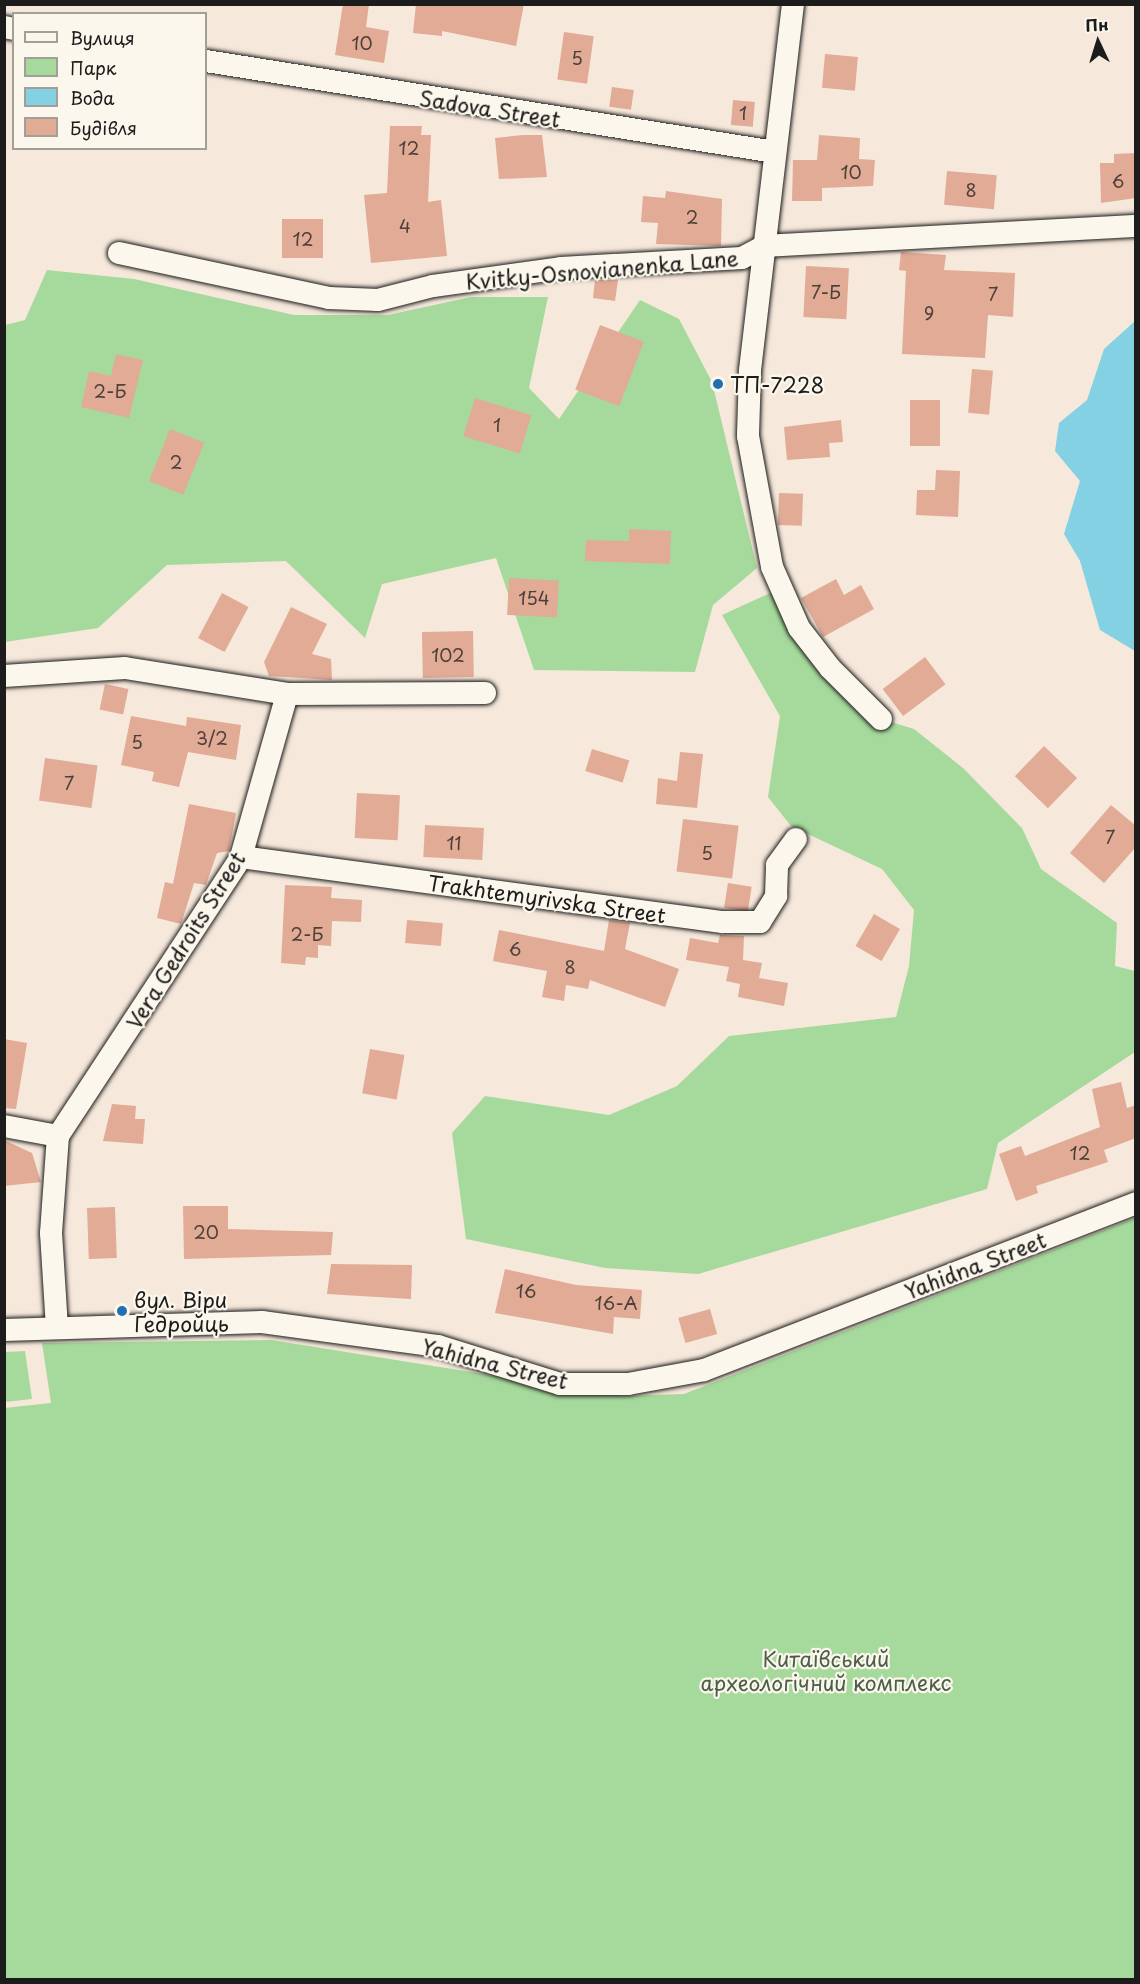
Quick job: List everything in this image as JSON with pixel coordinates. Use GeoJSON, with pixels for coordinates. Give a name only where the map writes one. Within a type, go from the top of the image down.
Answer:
{"type":"FeatureCollection","features":[{"type":"Feature","properties":{"kind":"street","name":"Kvitky-Osnovianenka Lane"},"geometry":{"type":"LineString","coordinates":[[793,4],[765,246],[748,436],[772,567],[799,628],[830,668],[882,719]]}},
{"type":"Feature","properties":{"kind":"street","name":"Sadova Street"},"geometry":{"type":"LineString","coordinates":[[207,61],[775,152]]}},
{"type":"Feature","properties":{"kind":"street","name":"Kvitky-Osnovianenka Lane"},"geometry":{"type":"LineString","coordinates":[[119,253],[329,298],[378,300],[433,286],[561,268],[742,258],[765,246],[1136,226]]}},
{"type":"Feature","properties":{"kind":"street"},"geometry":{"type":"LineString","coordinates":[[4,676],[125,668],[287,694],[485,693]]}},
{"type":"Feature","properties":{"kind":"street","name":"Vera Gedroits Street"},"geometry":{"type":"LineString","coordinates":[[57,1328],[51,1233],[58,1136],[241,857],[287,694]]}},
{"type":"Feature","properties":{"kind":"street","name":"Trakhtemyrivska Street"},"geometry":{"type":"LineString","coordinates":[[241,857],[723,922],[760,922],[776,896],[777,865],[796,839]]}},
{"type":"Feature","properties":{"kind":"street"},"geometry":{"type":"LineString","coordinates":[[4,1126],[58,1136]]}},
{"type":"Feature","properties":{"kind":"street","name":"Yahidna Street"},"geometry":{"type":"LineString","coordinates":[[4,1330],[262,1322],[438,1346],[561,1384],[628,1384],[704,1370],[1136,1203]]}},
{"type":"Feature","properties":{"kind":"green space"},"geometry":{"type":"Polygon","coordinates":[[[47,270],[134,279],[294,315],[388,315],[471,297],[548,297],[529,388],[559,419],[640,300],[679,319],[712,382],[757,568],[713,605],[695,672],[534,670],[496,558],[382,584],[365,638],[286,561],[167,565],[98,628],[5,642],[5,325],[25,320],[47,270]]]}},
{"type":"Feature","properties":{"kind":"green space"},"geometry":{"type":"Polygon","coordinates":[[[781,588],[881,719],[914,729],[963,768],[1022,828],[1041,869],[1117,923],[1115,966],[1135,971],[1135,1052],[998,1143],[987,1189],[698,1274],[605,1268],[466,1239],[452,1133],[485,1096],[609,1115],[677,1086],[729,1036],[896,1017],[909,966],[914,910],[882,869],[791,826],[768,797],[780,716],[722,615],[781,588]]]}},
{"type":"Feature","properties":{"kind":"green space","name":"Китаївський археологічний комплекс"},"geometry":{"type":"Polygon","coordinates":[[[1135,1218],[1135,1979],[5,1979],[4,1408],[51,1403],[42,1343],[271,1340],[622,1396],[684,1394],[1135,1218]]]}},
{"type":"Feature","properties":{"kind":"green space"},"geometry":{"type":"Polygon","coordinates":[[[25,1351],[32,1399],[5,1402],[5,1352],[25,1351]]]}},
{"type":"Feature","properties":{"kind":"water"},"geometry":{"type":"Polygon","coordinates":[[[1135,321],[1135,651],[1100,630],[1080,561],[1064,534],[1080,481],[1055,451],[1059,423],[1087,400],[1104,349],[1135,321]]]}},
{"type":"Feature","properties":{"kind":"building"},"geometry":{"type":"Polygon","coordinates":[[[343,4],[369,4],[366,27],[389,31],[384,63],[335,55],[343,4]]]}},
{"type":"Feature","properties":{"kind":"building"},"geometry":{"type":"Polygon","coordinates":[[[416,4],[524,4],[516,46],[442,31],[442,36],[413,33],[416,4]]]}},
{"type":"Feature","properties":{"kind":"building"},"geometry":{"type":"Polygon","coordinates":[[[564,32],[594,36],[587,84],[557,80],[564,32]]]}},
{"type":"Feature","properties":{"kind":"building"},"geometry":{"type":"Polygon","coordinates":[[[825,54],[858,57],[855,91],[822,88],[825,54]]]}},
{"type":"Feature","properties":{"kind":"building"},"geometry":{"type":"Polygon","coordinates":[[[612,87],[634,90],[631,110],[609,107],[612,87]]]}},
{"type":"Feature","properties":{"kind":"building"},"geometry":{"type":"Polygon","coordinates":[[[733,100],[755,102],[753,127],[731,125],[733,100]]]}},
{"type":"Feature","properties":{"kind":"building"},"geometry":{"type":"Polygon","coordinates":[[[390,126],[422,126],[421,135],[431,135],[428,202],[441,200],[447,256],[371,263],[364,195],[387,193],[390,126]]]}},
{"type":"Feature","properties":{"kind":"building"},"geometry":{"type":"Polygon","coordinates":[[[542,135],[547,177],[499,179],[495,138],[542,135]]]}},
{"type":"Feature","properties":{"kind":"building"},"geometry":{"type":"Polygon","coordinates":[[[819,135],[860,138],[859,159],[875,160],[873,186],[822,188],[822,201],[792,201],[793,160],[817,160],[819,135]]]}},
{"type":"Feature","properties":{"kind":"building"},"geometry":{"type":"Polygon","coordinates":[[[1136,153],[1136,198],[1101,203],[1100,163],[1114,163],[1114,154],[1136,153]]]}},
{"type":"Feature","properties":{"kind":"building"},"geometry":{"type":"Polygon","coordinates":[[[947,171],[997,175],[994,209],[944,205],[947,171]]]}},
{"type":"Feature","properties":{"kind":"building"},"geometry":{"type":"Polygon","coordinates":[[[666,191],[722,199],[721,246],[656,244],[658,223],[641,222],[643,196],[665,198],[666,191]]]}},
{"type":"Feature","properties":{"kind":"building"},"geometry":{"type":"Polygon","coordinates":[[[282,219],[323,219],[323,258],[282,258],[282,219]]]}},
{"type":"Feature","properties":{"kind":"building"},"geometry":{"type":"Polygon","coordinates":[[[901,252],[946,255],[944,270],[1015,273],[1013,317],[988,315],[985,358],[902,354],[906,271],[899,270],[901,252]]]}},
{"type":"Feature","properties":{"kind":"building"},"geometry":{"type":"Polygon","coordinates":[[[806,266],[849,268],[846,319],[803,317],[806,266]]]}},
{"type":"Feature","properties":{"kind":"building"},"geometry":{"type":"Polygon","coordinates":[[[595,280],[618,280],[615,301],[593,298],[595,280]]]}},
{"type":"Feature","properties":{"kind":"building"},"geometry":{"type":"Polygon","coordinates":[[[600,325],[644,342],[619,406],[575,389],[600,325]]]}},
{"type":"Feature","properties":{"kind":"building"},"geometry":{"type":"Polygon","coordinates":[[[116,354],[143,360],[129,418],[81,407],[89,371],[111,376],[116,354]]]}},
{"type":"Feature","properties":{"kind":"building"},"geometry":{"type":"Polygon","coordinates":[[[972,369],[993,371],[989,415],[968,413],[972,369]]]}},
{"type":"Feature","properties":{"kind":"building"},"geometry":{"type":"Polygon","coordinates":[[[475,398],[531,415],[520,454],[463,436],[475,398]]]}},
{"type":"Feature","properties":{"kind":"building"},"geometry":{"type":"Polygon","coordinates":[[[910,400],[940,400],[940,446],[910,446],[910,400]]]}},
{"type":"Feature","properties":{"kind":"building"},"geometry":{"type":"Polygon","coordinates":[[[841,420],[843,442],[829,443],[830,457],[787,460],[784,427],[841,420]]]}},
{"type":"Feature","properties":{"kind":"building"},"geometry":{"type":"Polygon","coordinates":[[[170,429],[204,443],[183,495],[149,481],[170,429]]]}},
{"type":"Feature","properties":{"kind":"building"},"geometry":{"type":"Polygon","coordinates":[[[936,470],[960,471],[958,517],[916,515],[917,490],[935,490],[936,470]]]}},
{"type":"Feature","properties":{"kind":"building"},"geometry":{"type":"Polygon","coordinates":[[[779,493],[803,494],[802,526],[778,525],[779,493]]]}},
{"type":"Feature","properties":{"kind":"building"},"geometry":{"type":"Polygon","coordinates":[[[629,529],[671,531],[670,564],[585,561],[586,540],[629,541],[629,529]]]}},
{"type":"Feature","properties":{"kind":"building"},"geometry":{"type":"Polygon","coordinates":[[[509,578],[559,581],[557,618],[507,615],[509,578]]]}},
{"type":"Feature","properties":{"kind":"building"},"geometry":{"type":"Polygon","coordinates":[[[836,579],[844,595],[861,585],[874,609],[823,637],[801,598],[836,579]]]}},
{"type":"Feature","properties":{"kind":"building"},"geometry":{"type":"Polygon","coordinates":[[[222,593],[248,607],[225,652],[198,638],[222,593]]]}},
{"type":"Feature","properties":{"kind":"building"},"geometry":{"type":"Polygon","coordinates":[[[291,607],[327,624],[312,654],[331,659],[332,680],[269,676],[264,662],[291,607]]]}},
{"type":"Feature","properties":{"kind":"building"},"geometry":{"type":"Polygon","coordinates":[[[473,631],[474,677],[423,678],[422,632],[473,631]]]}},
{"type":"Feature","properties":{"kind":"building"},"geometry":{"type":"Polygon","coordinates":[[[925,657],[945,684],[903,716],[883,689],[925,657]]]}},
{"type":"Feature","properties":{"kind":"building"},"geometry":{"type":"Polygon","coordinates":[[[105,684],[128,689],[123,714],[100,709],[105,684]]]}},
{"type":"Feature","properties":{"kind":"building"},"geometry":{"type":"Polygon","coordinates":[[[131,716],[186,726],[187,717],[241,725],[236,760],[188,752],[179,787],[152,781],[154,772],[121,765],[131,716]]]}},
{"type":"Feature","properties":{"kind":"building"},"geometry":{"type":"Polygon","coordinates":[[[1044,746],[1077,778],[1048,808],[1015,776],[1044,746]]]}},
{"type":"Feature","properties":{"kind":"building"},"geometry":{"type":"Polygon","coordinates":[[[592,749],[629,760],[623,782],[585,771],[592,749]]]}},
{"type":"Feature","properties":{"kind":"building"},"geometry":{"type":"Polygon","coordinates":[[[680,752],[703,754],[697,808],[656,804],[658,778],[677,781],[680,752]]]}},
{"type":"Feature","properties":{"kind":"building"},"geometry":{"type":"Polygon","coordinates":[[[45,758],[97,765],[91,808],[39,801],[45,758]]]}},
{"type":"Feature","properties":{"kind":"building"},"geometry":{"type":"Polygon","coordinates":[[[357,793],[400,795],[398,840],[355,838],[357,793]]]}},
{"type":"Feature","properties":{"kind":"building"},"geometry":{"type":"Polygon","coordinates":[[[189,804],[236,813],[229,851],[217,853],[206,885],[194,883],[181,924],[157,918],[165,882],[173,884],[189,804]]]}},
{"type":"Feature","properties":{"kind":"building"},"geometry":{"type":"Polygon","coordinates":[[[1111,805],[1136,826],[1136,847],[1104,883],[1070,853],[1111,805]]]}},
{"type":"Feature","properties":{"kind":"building"},"geometry":{"type":"Polygon","coordinates":[[[683,819],[739,826],[732,878],[677,872],[683,819]]]}},
{"type":"Feature","properties":{"kind":"building"},"geometry":{"type":"Polygon","coordinates":[[[425,825],[484,828],[482,860],[423,857],[425,825]]]}},
{"type":"Feature","properties":{"kind":"building"},"geometry":{"type":"Polygon","coordinates":[[[728,883],[752,887],[748,911],[724,908],[728,883]]]}},
{"type":"Feature","properties":{"kind":"building"},"geometry":{"type":"Polygon","coordinates":[[[285,885],[332,887],[331,898],[362,900],[361,922],[332,921],[331,946],[318,945],[318,958],[306,957],[305,965],[281,963],[285,885]]]}},
{"type":"Feature","properties":{"kind":"building"},"geometry":{"type":"Polygon","coordinates":[[[874,914],[900,929],[881,961],[856,946],[874,914]]]}},
{"type":"Feature","properties":{"kind":"building"},"geometry":{"type":"Polygon","coordinates":[[[407,920],[443,923],[441,946],[405,943],[407,920]]]}},
{"type":"Feature","properties":{"kind":"building"},"geometry":{"type":"Polygon","coordinates":[[[609,920],[630,923],[625,949],[679,969],[665,1007],[590,980],[588,989],[566,985],[564,1001],[542,997],[547,971],[493,961],[499,930],[604,951],[609,920]]]}},
{"type":"Feature","properties":{"kind":"building"},"geometry":{"type":"Polygon","coordinates":[[[720,935],[744,936],[743,960],[762,963],[759,978],[788,983],[784,1006],[738,997],[740,984],[726,981],[729,967],[686,960],[690,938],[718,943],[720,935]]]}},
{"type":"Feature","properties":{"kind":"building"},"geometry":{"type":"Polygon","coordinates":[[[4,1039],[27,1043],[16,1109],[4,1108],[4,1039]]]}},
{"type":"Feature","properties":{"kind":"building"},"geometry":{"type":"Polygon","coordinates":[[[370,1049],[404,1055],[397,1099],[362,1093],[370,1049]]]}},
{"type":"Feature","properties":{"kind":"building"},"geometry":{"type":"Polygon","coordinates":[[[1121,1082],[1127,1108],[1136,1105],[1136,1138],[1104,1150],[1108,1162],[1036,1186],[1038,1193],[1016,1201],[999,1154],[1021,1146],[1025,1156],[1100,1127],[1092,1089],[1121,1082]]]}},
{"type":"Feature","properties":{"kind":"building"},"geometry":{"type":"Polygon","coordinates":[[[112,1104],[136,1106],[135,1119],[145,1119],[143,1144],[103,1141],[112,1104]]]}},
{"type":"Feature","properties":{"kind":"building"},"geometry":{"type":"Polygon","coordinates":[[[4,1140],[32,1153],[41,1182],[4,1186],[4,1140]]]}},
{"type":"Feature","properties":{"kind":"building"},"geometry":{"type":"Polygon","coordinates":[[[183,1206],[228,1206],[228,1229],[333,1232],[331,1255],[184,1259],[183,1206]]]}},
{"type":"Feature","properties":{"kind":"building"},"geometry":{"type":"Polygon","coordinates":[[[115,1207],[117,1258],[89,1259],[87,1208],[115,1207]]]}},
{"type":"Feature","properties":{"kind":"building"},"geometry":{"type":"Polygon","coordinates":[[[331,1264],[412,1265],[411,1299],[327,1294],[331,1264]]]}},
{"type":"Feature","properties":{"kind":"building"},"geometry":{"type":"Polygon","coordinates":[[[505,1269],[576,1285],[642,1290],[640,1319],[614,1317],[613,1334],[495,1313],[505,1269]]]}},
{"type":"Feature","properties":{"kind":"building"},"geometry":{"type":"Polygon","coordinates":[[[710,1309],[717,1334],[685,1343],[678,1318],[710,1309]]]}},
{"type":"Feature","properties":{"kind":"place","name":"ТП-7228"},"geometry":{"type":"Point","coordinates":[718,384]}},
{"type":"Feature","properties":{"kind":"place","name":"вул. Віри Ґедройць"},"geometry":{"type":"Point","coordinates":[122,1311]}}]}
